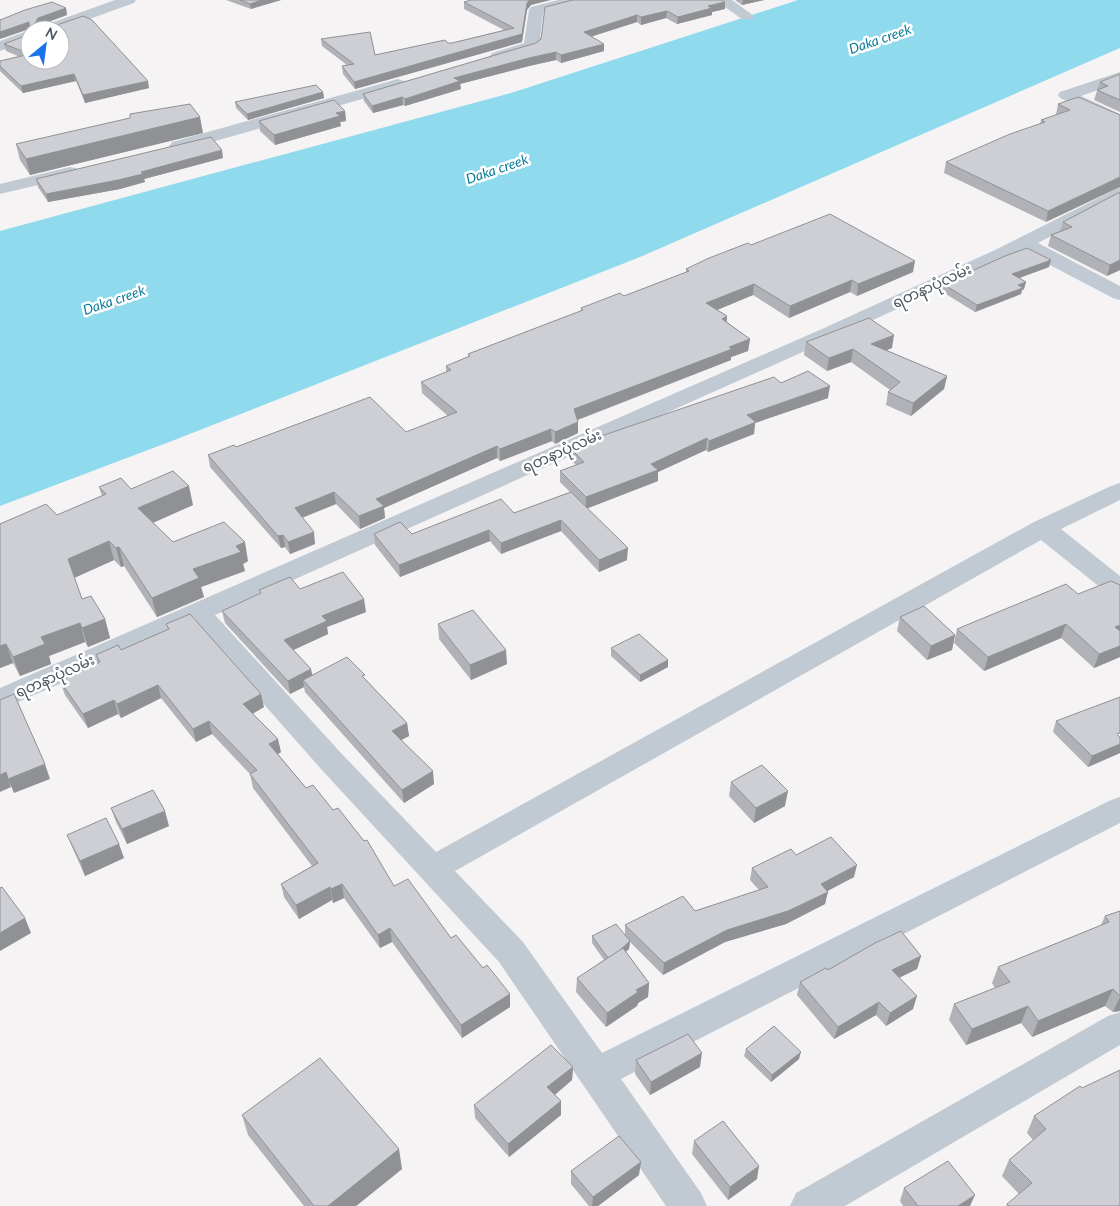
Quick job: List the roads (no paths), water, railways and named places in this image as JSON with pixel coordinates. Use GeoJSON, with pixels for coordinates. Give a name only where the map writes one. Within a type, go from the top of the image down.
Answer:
{"type":"FeatureCollection","features":[{"type":"Feature","properties":{"kind":"street"},"geometry":{"type":"LineString","coordinates":[[70,21],[129,0]]}},
{"type":"Feature","properties":{"kind":"street"},"geometry":{"type":"LineString","coordinates":[[485,60],[531,46],[536,10],[576,0]]}},
{"type":"Feature","properties":{"kind":"street"},"geometry":{"type":"LineString","coordinates":[[722,0],[747,16]]}},
{"type":"Feature","properties":{"kind":"street"},"geometry":{"type":"LineString","coordinates":[[0,46],[20,39]]}},
{"type":"Feature","properties":{"kind":"street"},"geometry":{"type":"LineString","coordinates":[[1120,77],[1066,95],[1120,120]]}},
{"type":"Feature","properties":{"kind":"street"},"geometry":{"type":"LineString","coordinates":[[165,149],[214,137],[410,81]]}},
{"type":"Feature","properties":{"kind":"street"},"geometry":{"type":"LineString","coordinates":[[0,189],[87,168]]}},
{"type":"Feature","properties":{"kind":"street","name":"ရတနာပုံလမ်း"},"geometry":{"type":"LineString","coordinates":[[0,700],[837,329],[1023,243],[1120,192]]}},
{"type":"Feature","properties":{"kind":"street"},"geometry":{"type":"LineString","coordinates":[[1023,243],[1120,294]]}},
{"type":"Feature","properties":{"kind":"street"},"geometry":{"type":"LineString","coordinates":[[432,869],[1042,528],[1120,491]]}},
{"type":"Feature","properties":{"kind":"street"},"geometry":{"type":"LineString","coordinates":[[1042,528],[1120,590]]}},
{"type":"Feature","properties":{"kind":"street"},"geometry":{"type":"LineString","coordinates":[[198,612],[331,761],[511,952],[688,1206]]}},
{"type":"Feature","properties":{"kind":"street"},"geometry":{"type":"LineString","coordinates":[[596,1074],[1120,809]]}},
{"type":"Feature","properties":{"kind":"street"},"geometry":{"type":"LineString","coordinates":[[808,1206],[1120,1027]]}},
{"type":"Feature","properties":{"kind":"water","name":"Daka creek"},"geometry":{"type":"Polygon","coordinates":[[[798,0],[1120,0],[1120,48],[640,257],[177,439],[0,506],[0,231],[511,93],[798,0]]]}}]}
